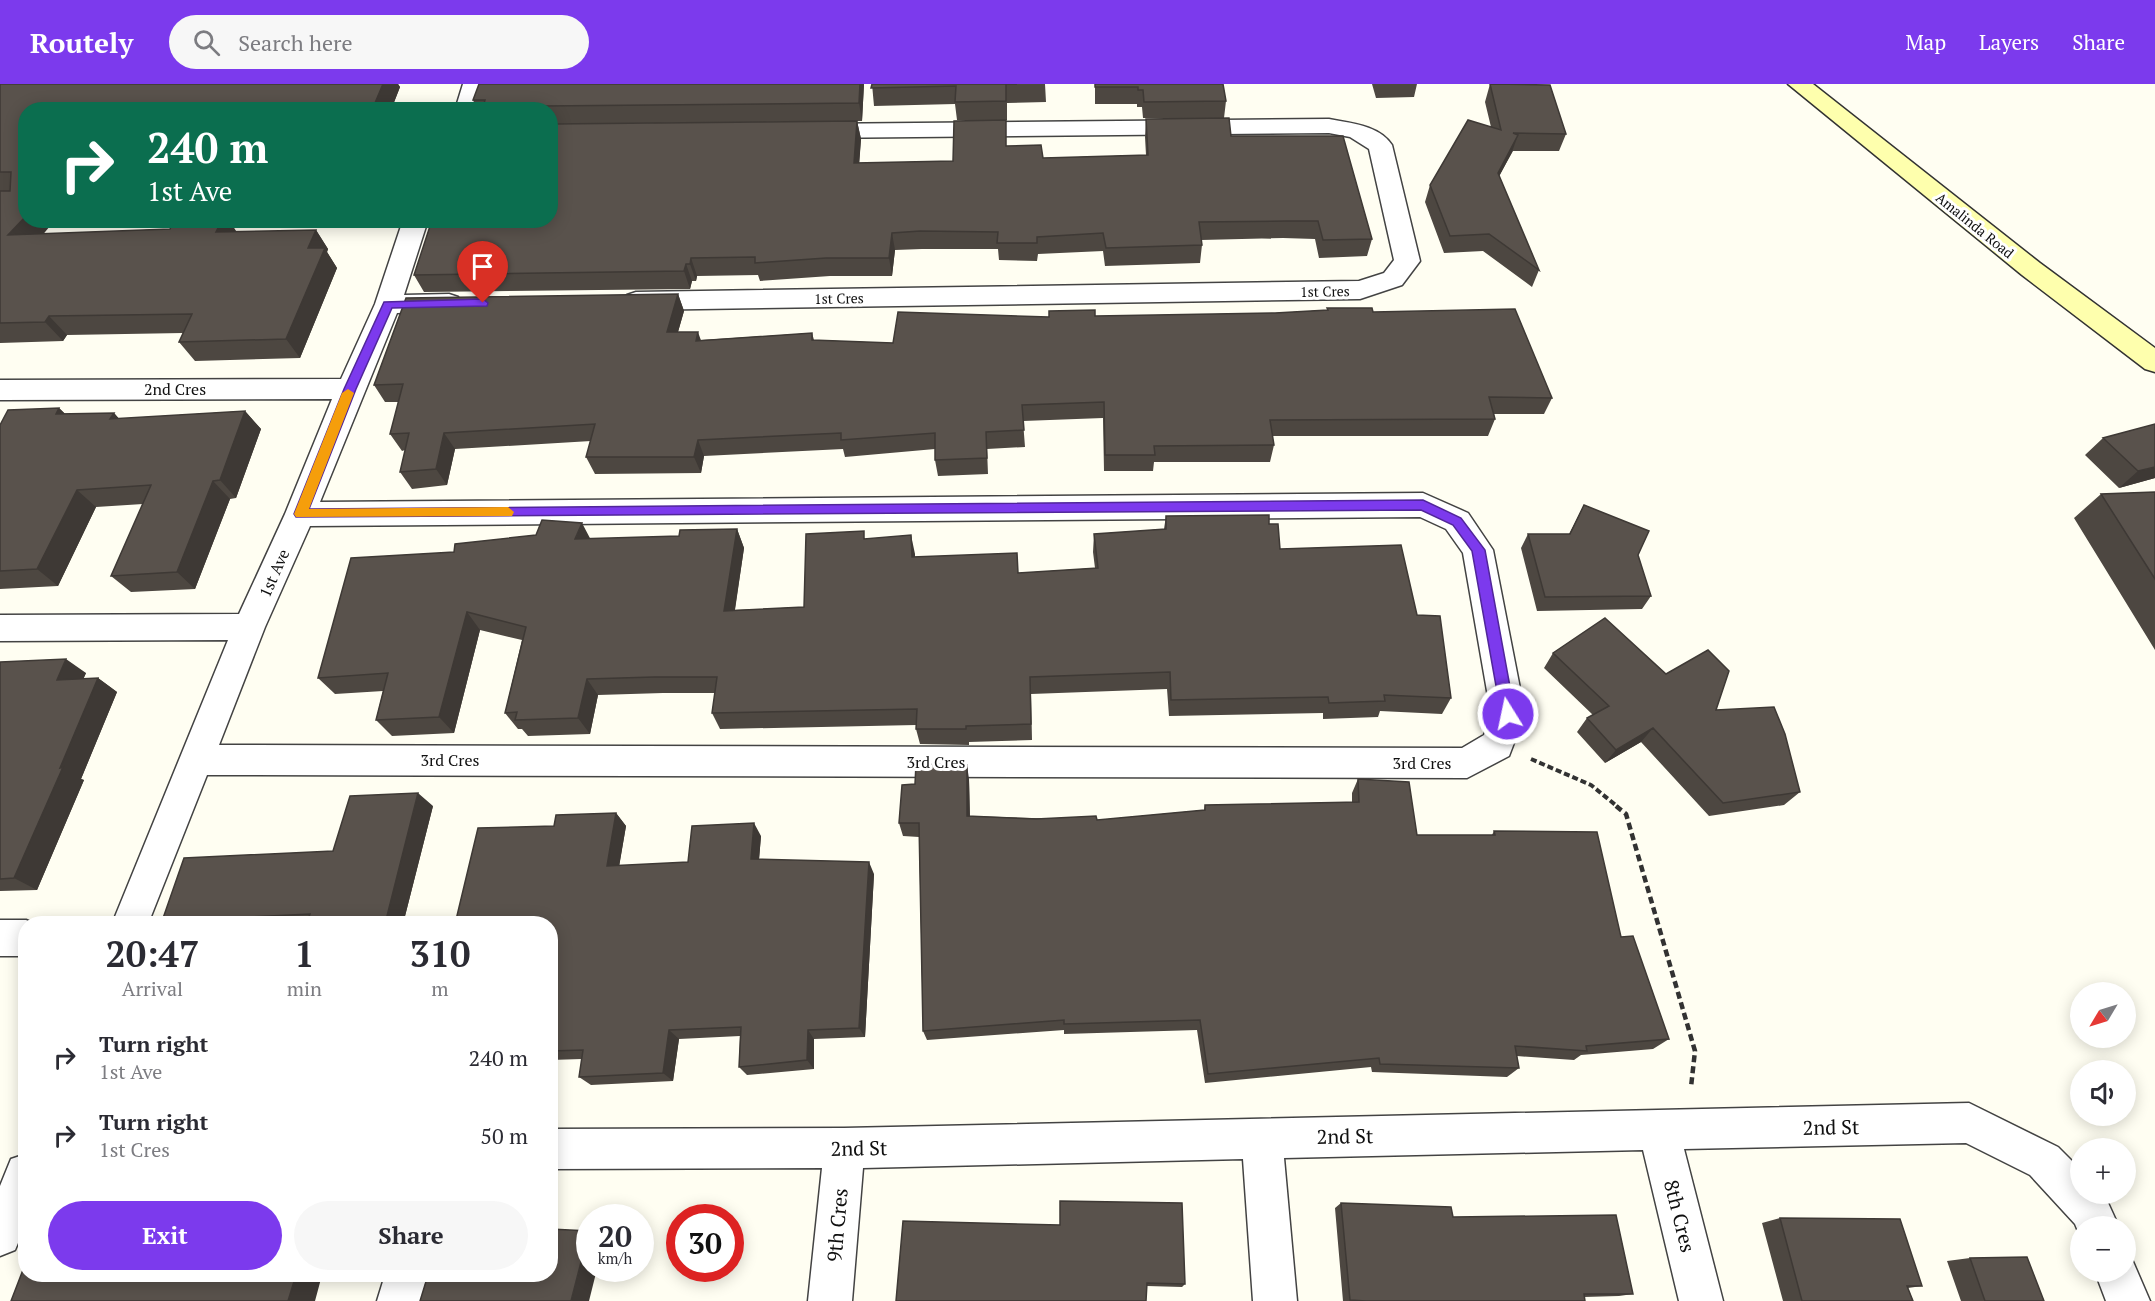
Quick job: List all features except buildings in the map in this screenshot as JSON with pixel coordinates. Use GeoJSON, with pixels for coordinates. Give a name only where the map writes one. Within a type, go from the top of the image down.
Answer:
{"type":"FeatureCollection","features":[{"type":"Feature","properties":{"kind":"street"},"geometry":{"type":"LineString","coordinates":[[468,102],[474,84]]}},
{"type":"Feature","properties":{"kind":"street","name":"Amalinda Road"},"geometry":{"type":"LineString","coordinates":[[1799,84],[2031,269],[2155,362]]}},
{"type":"Feature","properties":{"kind":"street","name":"1st Cres"},"geometry":{"type":"LineString","coordinates":[[613,301],[1360,290],[1393,279],[1407,261],[1380,145],[1358,131],[1329,126],[790,131]]}},
{"type":"Feature","properties":{"kind":"street","name":"1st Ave"},"geometry":{"type":"LineString","coordinates":[[133,916],[198,760],[249,627],[300,514],[350,389],[388,304],[413,228]]}},
{"type":"Feature","properties":{"kind":"street"},"geometry":{"type":"LineString","coordinates":[[388,304],[471,303]]}},
{"type":"Feature","properties":{"kind":"street","name":"2nd Cres"},"geometry":{"type":"LineString","coordinates":[[0,390],[350,389]]}},
{"type":"Feature","properties":{"kind":"street"},"geometry":{"type":"LineString","coordinates":[[300,514],[1423,505],[1457,521],[1478,550],[1508,714],[1497,745]]}},
{"type":"Feature","properties":{"kind":"street"},"geometry":{"type":"LineString","coordinates":[[0,628],[249,627]]}},
{"type":"Feature","properties":{"kind":"street","name":"3rd Cres"},"geometry":{"type":"LineString","coordinates":[[198,760],[1467,763],[1497,745]]}},
{"type":"Feature","properties":{"kind":"street"},"geometry":{"type":"LineString","coordinates":[[0,938],[18,938]]}},
{"type":"Feature","properties":{"kind":"street","name":"2nd St"},"geometry":{"type":"LineString","coordinates":[[558,1149],[844,1148],[1969,1123],[2044,1161],[2090,1209],[2093,1216]]}},
{"type":"Feature","properties":{"kind":"street","name":"8th Cres"},"geometry":{"type":"LineString","coordinates":[[1659,1131],[1701,1301]]}},
{"type":"Feature","properties":{"kind":"street"},"geometry":{"type":"LineString","coordinates":[[1262,1138],[1275,1301]]}},
{"type":"Feature","properties":{"kind":"street","name":"9th Cres"},"geometry":{"type":"LineString","coordinates":[[830,1301],[844,1148]]}},
{"type":"Feature","properties":{"kind":"street"},"geometry":{"type":"LineString","coordinates":[[0,1235],[18,1193]]}},
{"type":"Feature","properties":{"kind":"street"},"geometry":{"type":"LineString","coordinates":[[399,1301],[404,1282]]}},
{"type":"Feature","properties":{"kind":"street"},"geometry":{"type":"LineString","coordinates":[[2120,1282],[2128,1301]]}},
{"type":"Feature","properties":{"kind":"path"},"geometry":{"type":"LineString","coordinates":[[1497,745],[1591,785],[1626,814],[1695,1051],[1692,1086],[1659,1131]]}},
{"type":"Feature","properties":{"kind":"slow traffic"},"geometry":{"type":"LineString","coordinates":[[348,393],[300,514],[508,512]]}},
{"type":"Feature","properties":{"kind":"route"},"geometry":{"type":"LineString","coordinates":[[483,303],[388,304],[350,389],[300,514],[1423,505],[1457,521],[1478,550],[1508,714]]}}]}
